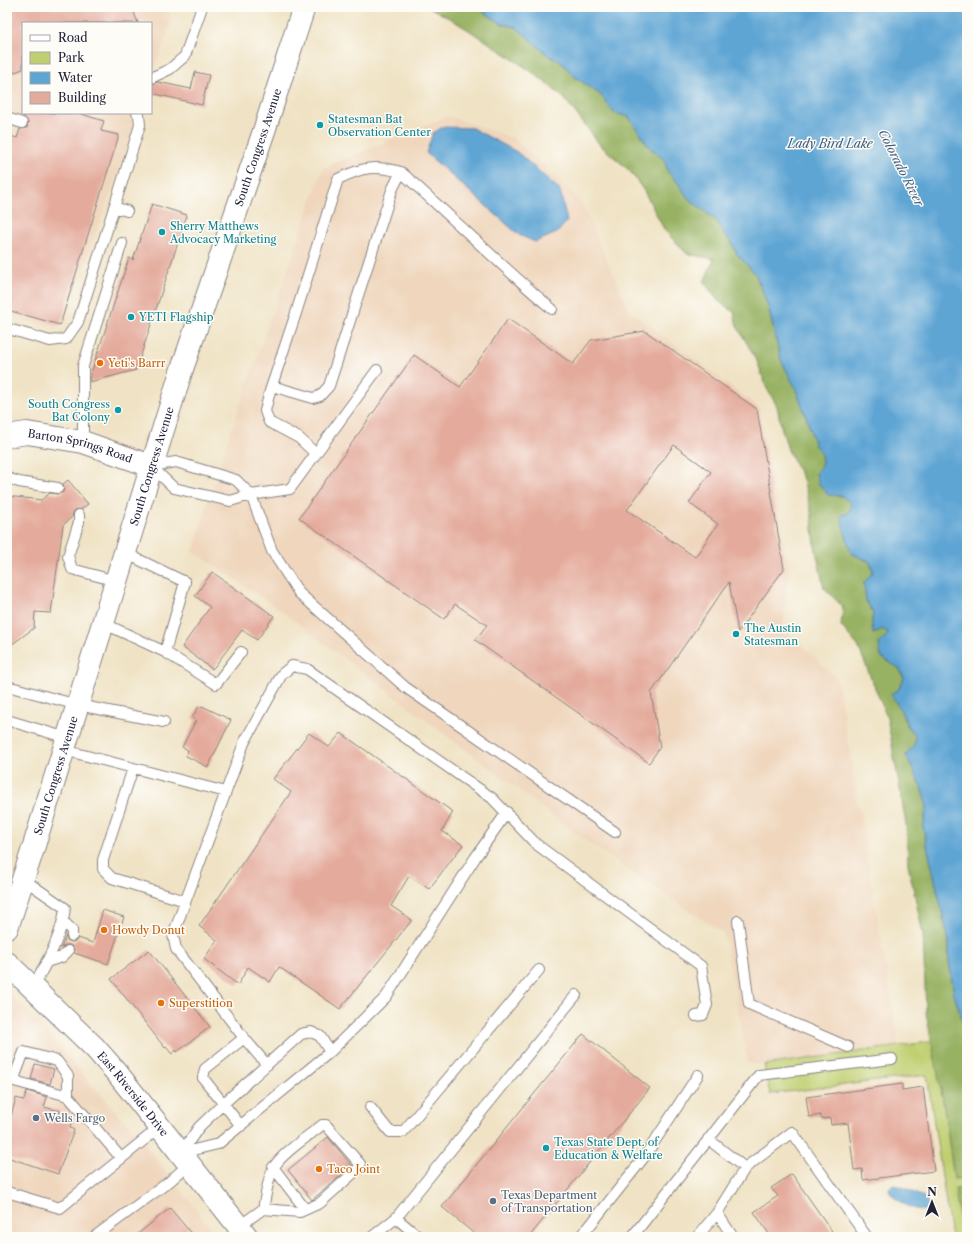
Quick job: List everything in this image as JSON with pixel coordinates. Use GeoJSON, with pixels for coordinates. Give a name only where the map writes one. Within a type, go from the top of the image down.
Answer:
{"type":"FeatureCollection","features":[{"type":"Feature","properties":{"kind":"main road","name":"South Congress Avenue"},"geometry":{"type":"LineString","coordinates":[[7,928],[66,744],[181,372],[264,131],[304,7]]}},
{"type":"Feature","properties":{"kind":"main road","name":"Barton Springs Road"},"geometry":{"type":"LineString","coordinates":[[7,436],[27,432],[83,442],[152,466]]}},
{"type":"Feature","properties":{"kind":"main road","name":"East Riverside Drive"},"geometry":{"type":"LineString","coordinates":[[7,963],[94,1048],[117,1073],[243,1232]]}},
{"type":"Feature","properties":{"kind":"lane"},"geometry":{"type":"LineString","coordinates":[[152,78],[170,69],[185,56],[202,7]]}},
{"type":"Feature","properties":{"kind":"lane"},"geometry":{"type":"LineString","coordinates":[[7,330],[12,330],[50,341],[66,339],[78,322],[140,125],[138,114]]}},
{"type":"Feature","properties":{"kind":"lane"},"geometry":{"type":"LineString","coordinates":[[7,118],[22,123]]}},
{"type":"Feature","properties":{"kind":"lane"},"geometry":{"type":"LineString","coordinates":[[316,454],[299,438],[269,422],[265,411],[338,179],[351,172],[367,168],[377,167],[401,172],[552,309]]}},
{"type":"Feature","properties":{"kind":"lane"},"geometry":{"type":"LineString","coordinates":[[272,386],[313,398],[320,396],[329,386],[392,190],[401,172]]}},
{"type":"Feature","properties":{"kind":"lane"},"geometry":{"type":"LineString","coordinates":[[114,207],[127,211]]}},
{"type":"Feature","properties":{"kind":"lane"},"geometry":{"type":"LineString","coordinates":[[83,442],[83,366],[122,243]]}},
{"type":"Feature","properties":{"kind":"lane"},"geometry":{"type":"LineString","coordinates":[[152,466],[174,488],[230,501],[251,495],[290,489],[377,370]]}},
{"type":"Feature","properties":{"kind":"lane"},"geometry":{"type":"LineString","coordinates":[[152,466],[176,462],[236,480],[251,495],[272,551],[298,593],[405,687],[615,832]]}},
{"type":"Feature","properties":{"kind":"lane"},"geometry":{"type":"LineString","coordinates":[[7,478],[19,482],[58,488]]}},
{"type":"Feature","properties":{"kind":"lane"},"geometry":{"type":"LineString","coordinates":[[79,515],[79,522],[68,556],[72,569],[116,581]]}},
{"type":"Feature","properties":{"kind":"lane"},"geometry":{"type":"LineString","coordinates":[[125,553],[185,582],[165,652]]}},
{"type":"Feature","properties":{"kind":"lane"},"geometry":{"type":"LineString","coordinates":[[103,623],[165,652],[216,684],[241,652]]}},
{"type":"Feature","properties":{"kind":"lane"},"geometry":{"type":"LineString","coordinates":[[267,1065],[244,1038],[176,949],[173,935],[244,743],[282,674],[292,666],[307,669],[492,798],[536,844],[701,966],[707,1005],[704,1015],[696,1016]]}},
{"type":"Feature","properties":{"kind":"lane"},"geometry":{"type":"LineString","coordinates":[[7,686],[78,705],[164,722]]}},
{"type":"Feature","properties":{"kind":"lane"},"geometry":{"type":"LineString","coordinates":[[7,720],[66,744],[133,768],[226,792]]}},
{"type":"Feature","properties":{"kind":"lane"},"geometry":{"type":"LineString","coordinates":[[133,768],[103,860],[103,869],[112,878],[185,902]]}},
{"type":"Feature","properties":{"kind":"lane"},"geometry":{"type":"LineString","coordinates":[[185,1159],[218,1144],[241,1126],[330,1052],[386,997],[475,858],[507,812]]}},
{"type":"Feature","properties":{"kind":"lane"},"geometry":{"type":"LineString","coordinates":[[23,879],[65,908],[64,922],[33,988]]}},
{"type":"Feature","properties":{"kind":"lane"},"geometry":{"type":"LineString","coordinates":[[738,921],[750,1004],[848,1047]]}},
{"type":"Feature","properties":{"kind":"lane"},"geometry":{"type":"LineString","coordinates":[[64,922],[72,930],[72,936]]}},
{"type":"Feature","properties":{"kind":"lane"},"geometry":{"type":"LineString","coordinates":[[46,962],[62,957],[68,951]]}},
{"type":"Feature","properties":{"kind":"lane"},"geometry":{"type":"LineString","coordinates":[[370,1106],[390,1132],[403,1132],[539,970]]}},
{"type":"Feature","properties":{"kind":"lane"},"geometry":{"type":"LineString","coordinates":[[372,1237],[396,1218],[576,994]]}},
{"type":"Feature","properties":{"kind":"lane"},"geometry":{"type":"LineString","coordinates":[[94,1237],[172,1179],[185,1159],[199,1127],[301,1034],[311,1032],[320,1036],[330,1052]]}},
{"type":"Feature","properties":{"kind":"lane"},"geometry":{"type":"LineString","coordinates":[[241,1126],[203,1078],[205,1070],[244,1038]]}},
{"type":"Feature","properties":{"kind":"lane"},"geometry":{"type":"LineString","coordinates":[[68,1096],[68,1076],[57,1061],[24,1052],[10,1080],[68,1096],[121,1158]]}},
{"type":"Feature","properties":{"kind":"lane"},"geometry":{"type":"LineString","coordinates":[[632,1237],[759,1075],[892,1059]]}},
{"type":"Feature","properties":{"kind":"lane"},"geometry":{"type":"LineString","coordinates":[[579,1237],[588,1228],[645,1156],[698,1075]]}},
{"type":"Feature","properties":{"kind":"lane"},"geometry":{"type":"LineString","coordinates":[[243,1232],[263,1209],[273,1167],[280,1158],[322,1126],[326,1126],[360,1164],[359,1168],[320,1204],[300,1212],[263,1209]]}},
{"type":"Feature","properties":{"kind":"lane"},"geometry":{"type":"LineString","coordinates":[[7,1192],[60,1208],[160,1127]]}},
{"type":"Feature","properties":{"kind":"lane"},"geometry":{"type":"LineString","coordinates":[[697,1237],[717,1213],[745,1168],[792,1132],[867,1237]]}},
{"type":"Feature","properties":{"kind":"lane"},"geometry":{"type":"LineString","coordinates":[[708,1140],[745,1168]]}},
{"type":"Feature","properties":{"kind":"lane"},"geometry":{"type":"LineString","coordinates":[[273,1167],[305,1210]]}},
{"type":"Feature","properties":{"kind":"lane"},"geometry":{"type":"LineString","coordinates":[[717,1213],[733,1237]]}},
{"type":"Feature","properties":{"kind":"lane"},"geometry":{"type":"LineString","coordinates":[[396,1218],[419,1237]]}},
{"type":"Feature","properties":{"kind":"shaded area"},"geometry":{"type":"Polygon","coordinates":[[[7,7],[167,7],[172,20],[152,77],[152,22],[22,22],[22,114],[139,114],[64,324],[58,328],[7,317],[7,7]]]}},
{"type":"Feature","properties":{"kind":"shaded area"},"geometry":{"type":"Polygon","coordinates":[[[448,116],[513,138],[580,200],[630,311],[759,407],[789,573],[783,628],[837,678],[899,1046],[764,1065],[748,1063],[724,934],[589,843],[276,607],[193,551],[224,451],[323,168],[448,116]]]}},
{"type":"Feature","properties":{"kind":"shaded area"},"geometry":{"type":"Polygon","coordinates":[[[7,993],[22,1005],[138,1136],[218,1237],[7,1237],[7,993]]]}},
{"type":"Feature","properties":{"kind":"green space"},"geometry":{"type":"Polygon","coordinates":[[[429,7],[476,7],[502,24],[516,27],[549,56],[560,61],[575,77],[601,95],[614,113],[629,117],[649,147],[664,159],[668,172],[678,183],[688,198],[717,221],[725,236],[731,241],[737,254],[756,275],[768,306],[781,360],[795,387],[815,446],[821,451],[822,464],[836,496],[842,496],[851,504],[849,513],[851,553],[870,562],[873,572],[866,601],[873,612],[872,622],[874,634],[882,629],[889,633],[881,657],[899,668],[904,679],[899,689],[902,713],[907,726],[915,735],[920,784],[927,806],[923,828],[949,941],[949,961],[954,994],[964,1025],[964,1044],[967,1052],[967,1178],[954,1179],[943,1101],[926,1013],[923,934],[908,864],[906,824],[887,717],[858,646],[841,626],[843,607],[824,588],[815,546],[811,511],[803,479],[788,450],[777,406],[766,387],[758,363],[737,326],[734,312],[718,301],[704,282],[714,259],[687,254],[665,231],[644,191],[630,171],[600,145],[564,98],[535,74],[486,41],[429,7]]]}},
{"type":"Feature","properties":{"kind":"green space"},"geometry":{"type":"Polygon","coordinates":[[[963,1037],[967,1058],[967,1237],[951,1237],[927,1075],[770,1094],[764,1065],[963,1037]]]}},
{"type":"Feature","properties":{"kind":"green space"},"geometry":{"type":"Polygon","coordinates":[[[963,1188],[964,1196],[967,1196],[967,1237],[962,1237],[955,1189],[963,1188]]]}},
{"type":"Feature","properties":{"kind":"water","name":"Lady Bird Lake"},"geometry":{"type":"Polygon","coordinates":[[[476,7],[967,7],[967,1052],[964,1044],[964,1025],[954,994],[949,961],[949,941],[923,828],[927,806],[920,784],[906,755],[915,743],[915,735],[908,726],[891,694],[899,689],[904,678],[899,668],[881,657],[879,644],[889,633],[882,629],[873,634],[873,612],[866,601],[864,583],[873,572],[870,562],[851,553],[841,515],[849,513],[851,504],[842,496],[828,495],[819,484],[816,473],[822,464],[821,452],[815,446],[795,387],[781,360],[768,306],[756,275],[737,254],[731,241],[725,236],[717,221],[688,198],[678,183],[668,172],[664,159],[649,147],[629,117],[614,113],[601,95],[575,77],[560,61],[549,56],[516,27],[502,24],[476,7]]]}},
{"type":"Feature","properties":{"kind":"water"},"geometry":{"type":"Polygon","coordinates":[[[443,127],[472,128],[517,152],[560,190],[567,221],[557,233],[535,242],[519,235],[426,153],[433,133],[443,127]]]}},
{"type":"Feature","properties":{"kind":"water"},"geometry":{"type":"Polygon","coordinates":[[[894,1185],[907,1189],[923,1197],[929,1203],[930,1209],[919,1210],[899,1201],[890,1192],[889,1188],[894,1185]]]}},
{"type":"Feature","properties":{"kind":"building"},"geometry":{"type":"Polygon","coordinates":[[[7,7],[132,7],[138,22],[22,22],[22,69],[7,75],[7,7]]]}},
{"type":"Feature","properties":{"kind":"building"},"geometry":{"type":"Polygon","coordinates":[[[195,72],[209,75],[202,105],[152,93],[152,84],[158,82],[191,89],[195,72]]]}},
{"type":"Feature","properties":{"kind":"building"},"geometry":{"type":"Polygon","coordinates":[[[25,114],[81,114],[104,121],[101,131],[119,135],[60,325],[7,310],[7,135],[17,138],[20,129],[27,128],[28,122],[24,117],[25,114]]]}},
{"type":"Feature","properties":{"kind":"building","name":"YETI Flagship"},"geometry":{"type":"Polygon","coordinates":[[[152,204],[187,215],[136,370],[90,382],[90,376],[129,258],[133,260],[152,204]]]}},
{"type":"Feature","properties":{"kind":"building"},"geometry":{"type":"Polygon","coordinates":[[[508,319],[573,364],[591,340],[645,331],[757,409],[784,569],[738,632],[729,582],[651,693],[660,747],[649,763],[475,640],[487,625],[455,604],[444,619],[299,518],[414,355],[460,387],[508,319]],[[674,445],[627,510],[695,557],[718,524],[689,503],[711,472],[674,445]]]}},
{"type":"Feature","properties":{"kind":"building"},"geometry":{"type":"Polygon","coordinates":[[[68,480],[88,504],[82,509],[75,510],[72,517],[63,525],[51,613],[35,612],[34,628],[7,648],[7,496],[41,500],[50,493],[57,494],[63,492],[63,484],[68,480]]]}},
{"type":"Feature","properties":{"kind":"building"},"geometry":{"type":"Polygon","coordinates":[[[212,572],[274,616],[257,640],[242,630],[212,669],[182,647],[210,607],[195,596],[212,572]]]}},
{"type":"Feature","properties":{"kind":"building"},"geometry":{"type":"Polygon","coordinates":[[[199,706],[202,706],[231,720],[208,767],[186,756],[188,750],[182,747],[196,720],[192,718],[199,706]]]}},
{"type":"Feature","properties":{"kind":"building"},"geometry":{"type":"Polygon","coordinates":[[[309,733],[329,747],[341,733],[453,812],[442,831],[463,845],[429,889],[409,876],[391,906],[412,920],[340,1009],[279,967],[270,982],[248,967],[238,985],[204,959],[217,940],[199,926],[291,792],[273,779],[309,733]]]}},
{"type":"Feature","properties":{"kind":"building"},"geometry":{"type":"Polygon","coordinates":[[[103,910],[124,917],[108,964],[74,953],[74,949],[70,945],[66,945],[61,948],[66,936],[67,940],[72,942],[76,941],[78,938],[93,943],[103,910]]]}},
{"type":"Feature","properties":{"kind":"building","name":"Superstition"},"geometry":{"type":"Polygon","coordinates":[[[149,950],[210,1027],[177,1052],[176,1050],[172,1054],[166,1047],[165,1048],[111,979],[149,950]]]}},
{"type":"Feature","properties":{"kind":"building","name":"Texas State Dept. of Education & Welfare"},"geometry":{"type":"Polygon","coordinates":[[[583,1034],[650,1088],[529,1237],[478,1237],[442,1207],[583,1034]]]}},
{"type":"Feature","properties":{"kind":"building"},"geometry":{"type":"Polygon","coordinates":[[[35,1064],[54,1069],[50,1084],[31,1079],[35,1064]]]}},
{"type":"Feature","properties":{"kind":"building"},"geometry":{"type":"Polygon","coordinates":[[[902,1084],[902,1090],[923,1087],[934,1171],[863,1180],[862,1169],[854,1170],[848,1123],[831,1125],[830,1118],[821,1119],[821,1115],[809,1117],[806,1097],[902,1084]]]}},
{"type":"Feature","properties":{"kind":"building","name":"Wells Fargo"},"geometry":{"type":"Polygon","coordinates":[[[27,1091],[47,1097],[44,1107],[60,1111],[59,1118],[64,1119],[64,1122],[71,1123],[70,1128],[74,1130],[58,1174],[7,1157],[7,1131],[16,1098],[24,1100],[27,1091]]]}},
{"type":"Feature","properties":{"kind":"building","name":"Taco Joint"},"geometry":{"type":"Polygon","coordinates":[[[328,1137],[352,1166],[312,1200],[288,1170],[328,1137]]]}},
{"type":"Feature","properties":{"kind":"building"},"geometry":{"type":"Polygon","coordinates":[[[792,1174],[836,1237],[771,1237],[754,1212],[778,1196],[771,1188],[792,1174]]]}},
{"type":"Feature","properties":{"kind":"building"},"geometry":{"type":"Polygon","coordinates":[[[170,1208],[194,1237],[134,1237],[170,1208]]]}},
{"type":"Feature","properties":{"kind":"place","name":"Statesman Bat Observation Center"},"geometry":{"type":"Point","coordinates":[320,125]}},
{"type":"Feature","properties":{"kind":"place","name":"Sherry Matthews Advocacy Marketing"},"geometry":{"type":"Point","coordinates":[162,232]}},
{"type":"Feature","properties":{"kind":"place","name":"YETI Flagship"},"geometry":{"type":"Point","coordinates":[131,317]}},
{"type":"Feature","properties":{"kind":"place","name":"Yeti's Barrr"},"geometry":{"type":"Point","coordinates":[100,363]}},
{"type":"Feature","properties":{"kind":"place","name":"South Congress Bat Colony"},"geometry":{"type":"Point","coordinates":[118,410]}},
{"type":"Feature","properties":{"kind":"place","name":"The Austin Statesman"},"geometry":{"type":"Point","coordinates":[736,634]}},
{"type":"Feature","properties":{"kind":"place","name":"Howdy Donut"},"geometry":{"type":"Point","coordinates":[104,930]}},
{"type":"Feature","properties":{"kind":"place","name":"Superstition"},"geometry":{"type":"Point","coordinates":[161,1003]}},
{"type":"Feature","properties":{"kind":"place","name":"Wells Fargo"},"geometry":{"type":"Point","coordinates":[36,1118]}},
{"type":"Feature","properties":{"kind":"place","name":"Texas State Dept. of Education & Welfare"},"geometry":{"type":"Point","coordinates":[546,1148]}},
{"type":"Feature","properties":{"kind":"place","name":"Taco Joint"},"geometry":{"type":"Point","coordinates":[319,1169]}},
{"type":"Feature","properties":{"kind":"place","name":"Texas Department of Transportation"},"geometry":{"type":"Point","coordinates":[493,1201]}},
{"type":"Feature","properties":{"kind":"water label","name":"Colorado River"},"geometry":{"type":"Point","coordinates":[901,168]}}]}
